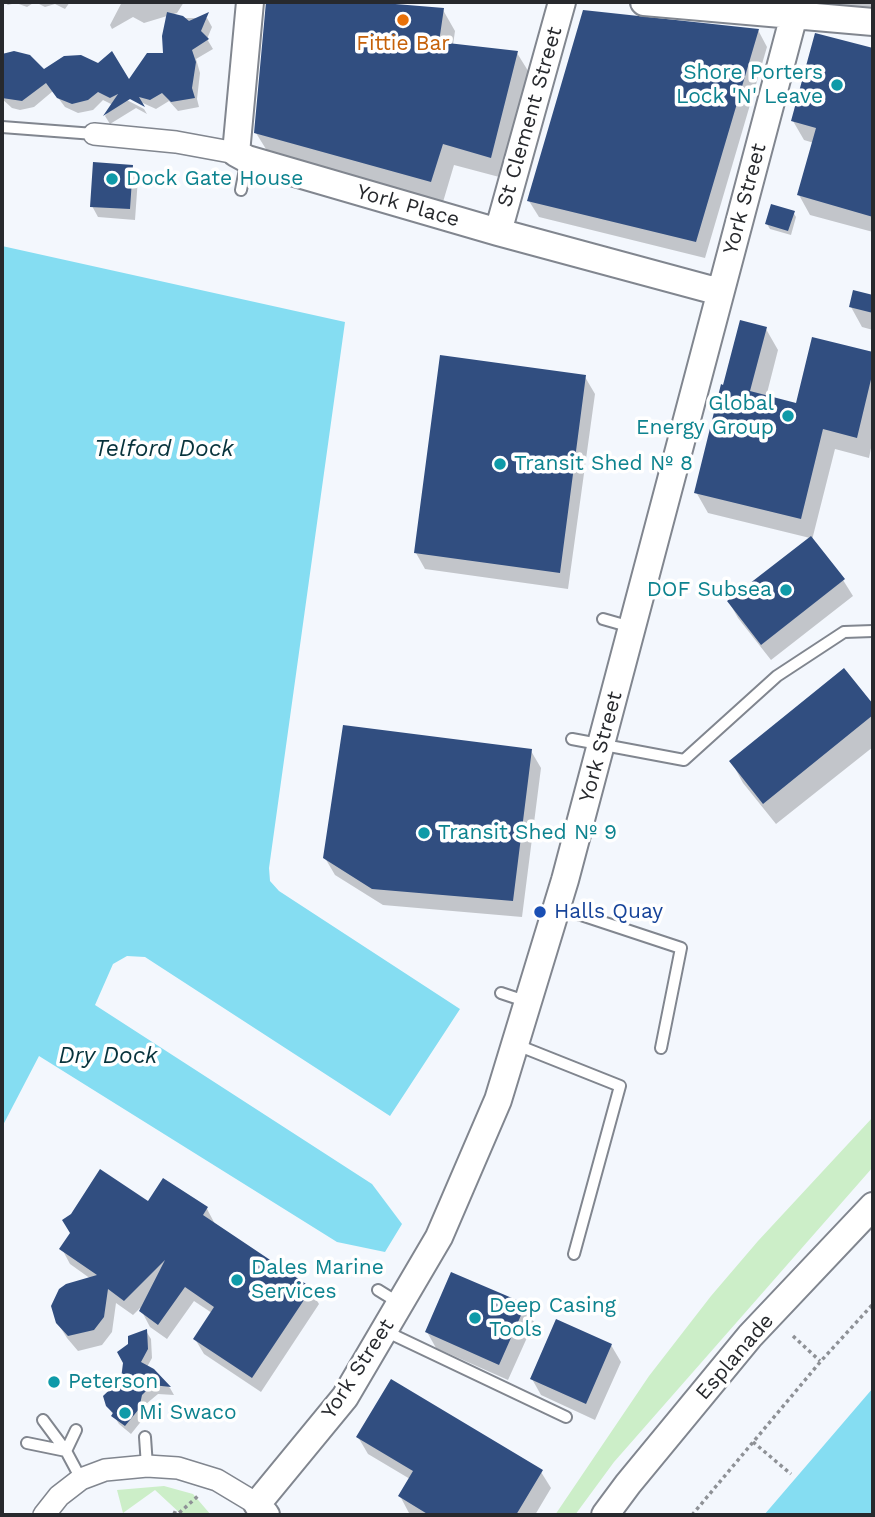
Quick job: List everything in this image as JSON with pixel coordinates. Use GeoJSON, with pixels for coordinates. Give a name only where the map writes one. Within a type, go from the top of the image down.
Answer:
{"type":"FeatureCollection","features":[{"type":"Feature","properties":{"kind":"street"},"geometry":{"type":"LineString","coordinates":[[241,156],[250,2]]}},
{"type":"Feature","properties":{"kind":"street","name":"St Clement Street"},"geometry":{"type":"LineString","coordinates":[[498,232],[562,2]]}},
{"type":"Feature","properties":{"kind":"street"},"geometry":{"type":"LineString","coordinates":[[644,2],[873,22]]}},
{"type":"Feature","properties":{"kind":"street","name":"York Street"},"geometry":{"type":"LineString","coordinates":[[262,1510],[345,1397],[385,1331],[439,1237],[498,1100],[517,1045],[601,746],[794,15]]}},
{"type":"Feature","properties":{"kind":"street","name":"York Place"},"geometry":{"type":"LineString","coordinates":[[94,134],[176,142],[241,156],[498,232],[720,292]]}},
{"type":"Feature","properties":{"kind":"street","name":"Esplanade"},"geometry":{"type":"LineString","coordinates":[[605,1515],[750,1336],[873,1206]]}},
{"type":"Feature","properties":{"kind":"street"},"geometry":{"type":"LineString","coordinates":[[44,1515],[59,1496],[81,1479],[106,1471],[147,1466],[178,1468],[217,1480],[262,1510]]}},
{"type":"Feature","properties":{"kind":"lane"},"geometry":{"type":"LineString","coordinates":[[2,127],[94,134]]}},
{"type":"Feature","properties":{"kind":"lane"},"geometry":{"type":"LineString","coordinates":[[241,156],[241,190]]}},
{"type":"Feature","properties":{"kind":"lane"},"geometry":{"type":"LineString","coordinates":[[603,620],[632,628]]}},
{"type":"Feature","properties":{"kind":"lane"},"geometry":{"type":"LineString","coordinates":[[572,739],[684,760],[777,676],[844,632],[873,631]]}},
{"type":"Feature","properties":{"kind":"lane"},"geometry":{"type":"LineString","coordinates":[[557,907],[681,948],[661,1048]]}},
{"type":"Feature","properties":{"kind":"lane"},"geometry":{"type":"LineString","coordinates":[[501,993],[529,1002]]}},
{"type":"Feature","properties":{"kind":"lane"},"geometry":{"type":"LineString","coordinates":[[517,1045],[620,1086],[574,1254]]}},
{"type":"Feature","properties":{"kind":"lane"},"geometry":{"type":"LineString","coordinates":[[378,1290],[400,1304]]}},
{"type":"Feature","properties":{"kind":"lane"},"geometry":{"type":"LineString","coordinates":[[385,1331],[566,1417]]}},
{"type":"Feature","properties":{"kind":"lane"},"geometry":{"type":"LineString","coordinates":[[43,1420],[66,1451],[81,1479]]}},
{"type":"Feature","properties":{"kind":"lane"},"geometry":{"type":"LineString","coordinates":[[66,1451],[76,1430]]}},
{"type":"Feature","properties":{"kind":"lane"},"geometry":{"type":"LineString","coordinates":[[145,1437],[147,1466]]}},
{"type":"Feature","properties":{"kind":"lane"},"geometry":{"type":"LineString","coordinates":[[27,1443],[66,1451]]}},
{"type":"Feature","properties":{"kind":"path"},"geometry":{"type":"LineString","coordinates":[[692,1515],[752,1441],[873,1304]]}},
{"type":"Feature","properties":{"kind":"path"},"geometry":{"type":"LineString","coordinates":[[793,1336],[821,1361]]}},
{"type":"Feature","properties":{"kind":"path"},"geometry":{"type":"LineString","coordinates":[[752,1441],[791,1474]]}},
{"type":"Feature","properties":{"kind":"path"},"geometry":{"type":"LineString","coordinates":[[173,1512],[178,1514],[217,1480]]}},
{"type":"Feature","properties":{"kind":"green space"},"geometry":{"type":"Polygon","coordinates":[[[873,1117],[873,1167],[614,1462],[575,1515],[555,1515],[649,1376],[711,1296],[873,1117]]]}},
{"type":"Feature","properties":{"kind":"green space"},"geometry":{"type":"Polygon","coordinates":[[[164,1486],[193,1494],[211,1515],[182,1515],[155,1490],[123,1513],[117,1490],[164,1486]]]}},
{"type":"Feature","properties":{"kind":"water","name":"Telford Dock"},"geometry":{"type":"Polygon","coordinates":[[[2,246],[345,322],[269,868],[270,881],[279,891],[460,1009],[390,1116],[145,957],[127,956],[113,964],[95,1005],[372,1184],[402,1224],[385,1252],[337,1242],[39,1056],[2,1127],[2,246]]]}},
{"type":"Feature","properties":{"kind":"water"},"geometry":{"type":"Polygon","coordinates":[[[873,1388],[873,1515],[764,1515],[873,1388]]]}},
{"type":"Feature","properties":{"kind":"building"},"geometry":{"type":"Polygon","coordinates":[[[266,2],[371,2],[444,8],[439,42],[518,51],[491,158],[443,144],[431,182],[254,133],[266,2]]]}},
{"type":"Feature","properties":{"kind":"building"},"geometry":{"type":"Polygon","coordinates":[[[583,10],[759,29],[696,242],[527,201],[583,10]]]}},
{"type":"Feature","properties":{"kind":"building"},"geometry":{"type":"Polygon","coordinates":[[[167,12],[183,16],[189,21],[209,12],[201,31],[209,39],[192,50],[196,62],[192,88],[195,98],[171,102],[162,93],[150,100],[139,97],[145,107],[130,99],[103,116],[118,94],[110,98],[98,92],[88,100],[72,104],[57,98],[46,83],[22,101],[2,98],[2,54],[14,51],[30,55],[44,69],[64,56],[81,55],[98,63],[112,51],[129,79],[147,53],[163,53],[162,36],[167,12]]]}},
{"type":"Feature","properties":{"kind":"building"},"geometry":{"type":"Polygon","coordinates":[[[815,33],[873,48],[873,217],[797,195],[816,128],[791,121],[815,33]]]}},
{"type":"Feature","properties":{"kind":"building","name":"Dock Gate House"},"geometry":{"type":"Polygon","coordinates":[[[93,162],[133,165],[130,209],[90,207],[93,162]]]}},
{"type":"Feature","properties":{"kind":"building"},"geometry":{"type":"Polygon","coordinates":[[[771,204],[795,211],[788,231],[765,224],[771,204]]]}},
{"type":"Feature","properties":{"kind":"building"},"geometry":{"type":"Polygon","coordinates":[[[853,290],[873,295],[873,313],[849,307],[853,290]]]}},
{"type":"Feature","properties":{"kind":"building","name":"Global Energy Group"},"geometry":{"type":"Polygon","coordinates":[[[740,320],[767,327],[750,391],[796,403],[812,337],[873,352],[873,371],[857,438],[823,429],[801,519],[694,493],[740,320]]]}},
{"type":"Feature","properties":{"kind":"building","name":"Transit Shed № 8"},"geometry":{"type":"Polygon","coordinates":[[[440,355],[586,375],[560,573],[414,553],[440,355]]]}},
{"type":"Feature","properties":{"kind":"building","name":"DOF Subsea"},"geometry":{"type":"Polygon","coordinates":[[[811,536],[845,579],[761,645],[727,601],[811,536]]]}},
{"type":"Feature","properties":{"kind":"building"},"geometry":{"type":"Polygon","coordinates":[[[844,668],[873,704],[873,715],[763,804],[729,761],[844,668]]]}},
{"type":"Feature","properties":{"kind":"building","name":"Transit Shed № 9"},"geometry":{"type":"Polygon","coordinates":[[[343,725],[532,749],[513,901],[372,889],[323,858],[343,725]]]}},
{"type":"Feature","properties":{"kind":"building"},"geometry":{"type":"Polygon","coordinates":[[[100,1169],[148,1201],[163,1178],[208,1207],[203,1215],[312,1288],[252,1378],[193,1339],[214,1307],[185,1287],[158,1325],[139,1311],[165,1260],[124,1301],[108,1289],[104,1317],[94,1330],[68,1336],[56,1323],[51,1306],[59,1289],[66,1284],[97,1275],[59,1249],[70,1233],[62,1220],[71,1214],[100,1169]]]}},
{"type":"Feature","properties":{"kind":"building","name":"Deep Casing Tools"},"geometry":{"type":"Polygon","coordinates":[[[451,1272],[526,1304],[499,1365],[425,1332],[451,1272]]]}},
{"type":"Feature","properties":{"kind":"building"},"geometry":{"type":"Polygon","coordinates":[[[556,1319],[612,1344],[586,1404],[530,1379],[556,1319]]]}},
{"type":"Feature","properties":{"kind":"building"},"geometry":{"type":"Polygon","coordinates":[[[147,1329],[148,1349],[141,1362],[154,1369],[171,1387],[152,1385],[142,1395],[139,1409],[125,1426],[111,1416],[113,1413],[106,1406],[103,1396],[121,1379],[123,1363],[117,1352],[128,1344],[128,1336],[147,1329]]]}},
{"type":"Feature","properties":{"kind":"building"},"geometry":{"type":"Polygon","coordinates":[[[391,1379],[543,1470],[516,1515],[429,1515],[398,1496],[413,1471],[356,1437],[391,1379]]]}},
{"type":"Feature","properties":{"kind":"place","name":"Fittie Bar"},"geometry":{"type":"Point","coordinates":[403,20]}},
{"type":"Feature","properties":{"kind":"place","name":"Shore Porters Lock 'N' Leave"},"geometry":{"type":"Point","coordinates":[837,85]}},
{"type":"Feature","properties":{"kind":"place","name":"Dock Gate House"},"geometry":{"type":"Point","coordinates":[112,179]}},
{"type":"Feature","properties":{"kind":"place","name":"Global Energy Group"},"geometry":{"type":"Point","coordinates":[788,416]}},
{"type":"Feature","properties":{"kind":"place","name":"Transit Shed № 8"},"geometry":{"type":"Point","coordinates":[500,464]}},
{"type":"Feature","properties":{"kind":"place","name":"DOF Subsea"},"geometry":{"type":"Point","coordinates":[786,590]}},
{"type":"Feature","properties":{"kind":"place","name":"Transit Shed № 9"},"geometry":{"type":"Point","coordinates":[424,833]}},
{"type":"Feature","properties":{"kind":"place","name":"Halls Quay"},"geometry":{"type":"Point","coordinates":[540,912]}},
{"type":"Feature","properties":{"kind":"place","name":"Dales Marine Services"},"geometry":{"type":"Point","coordinates":[237,1280]}},
{"type":"Feature","properties":{"kind":"place","name":"Deep Casing Tools"},"geometry":{"type":"Point","coordinates":[475,1318]}},
{"type":"Feature","properties":{"kind":"place","name":"Peterson"},"geometry":{"type":"Point","coordinates":[54,1382]}},
{"type":"Feature","properties":{"kind":"place","name":"Mi Swaco"},"geometry":{"type":"Point","coordinates":[125,1413]}},
{"type":"Feature","properties":{"kind":"water label","name":"Dry Dock"},"geometry":{"type":"Point","coordinates":[108,1056]}}]}
